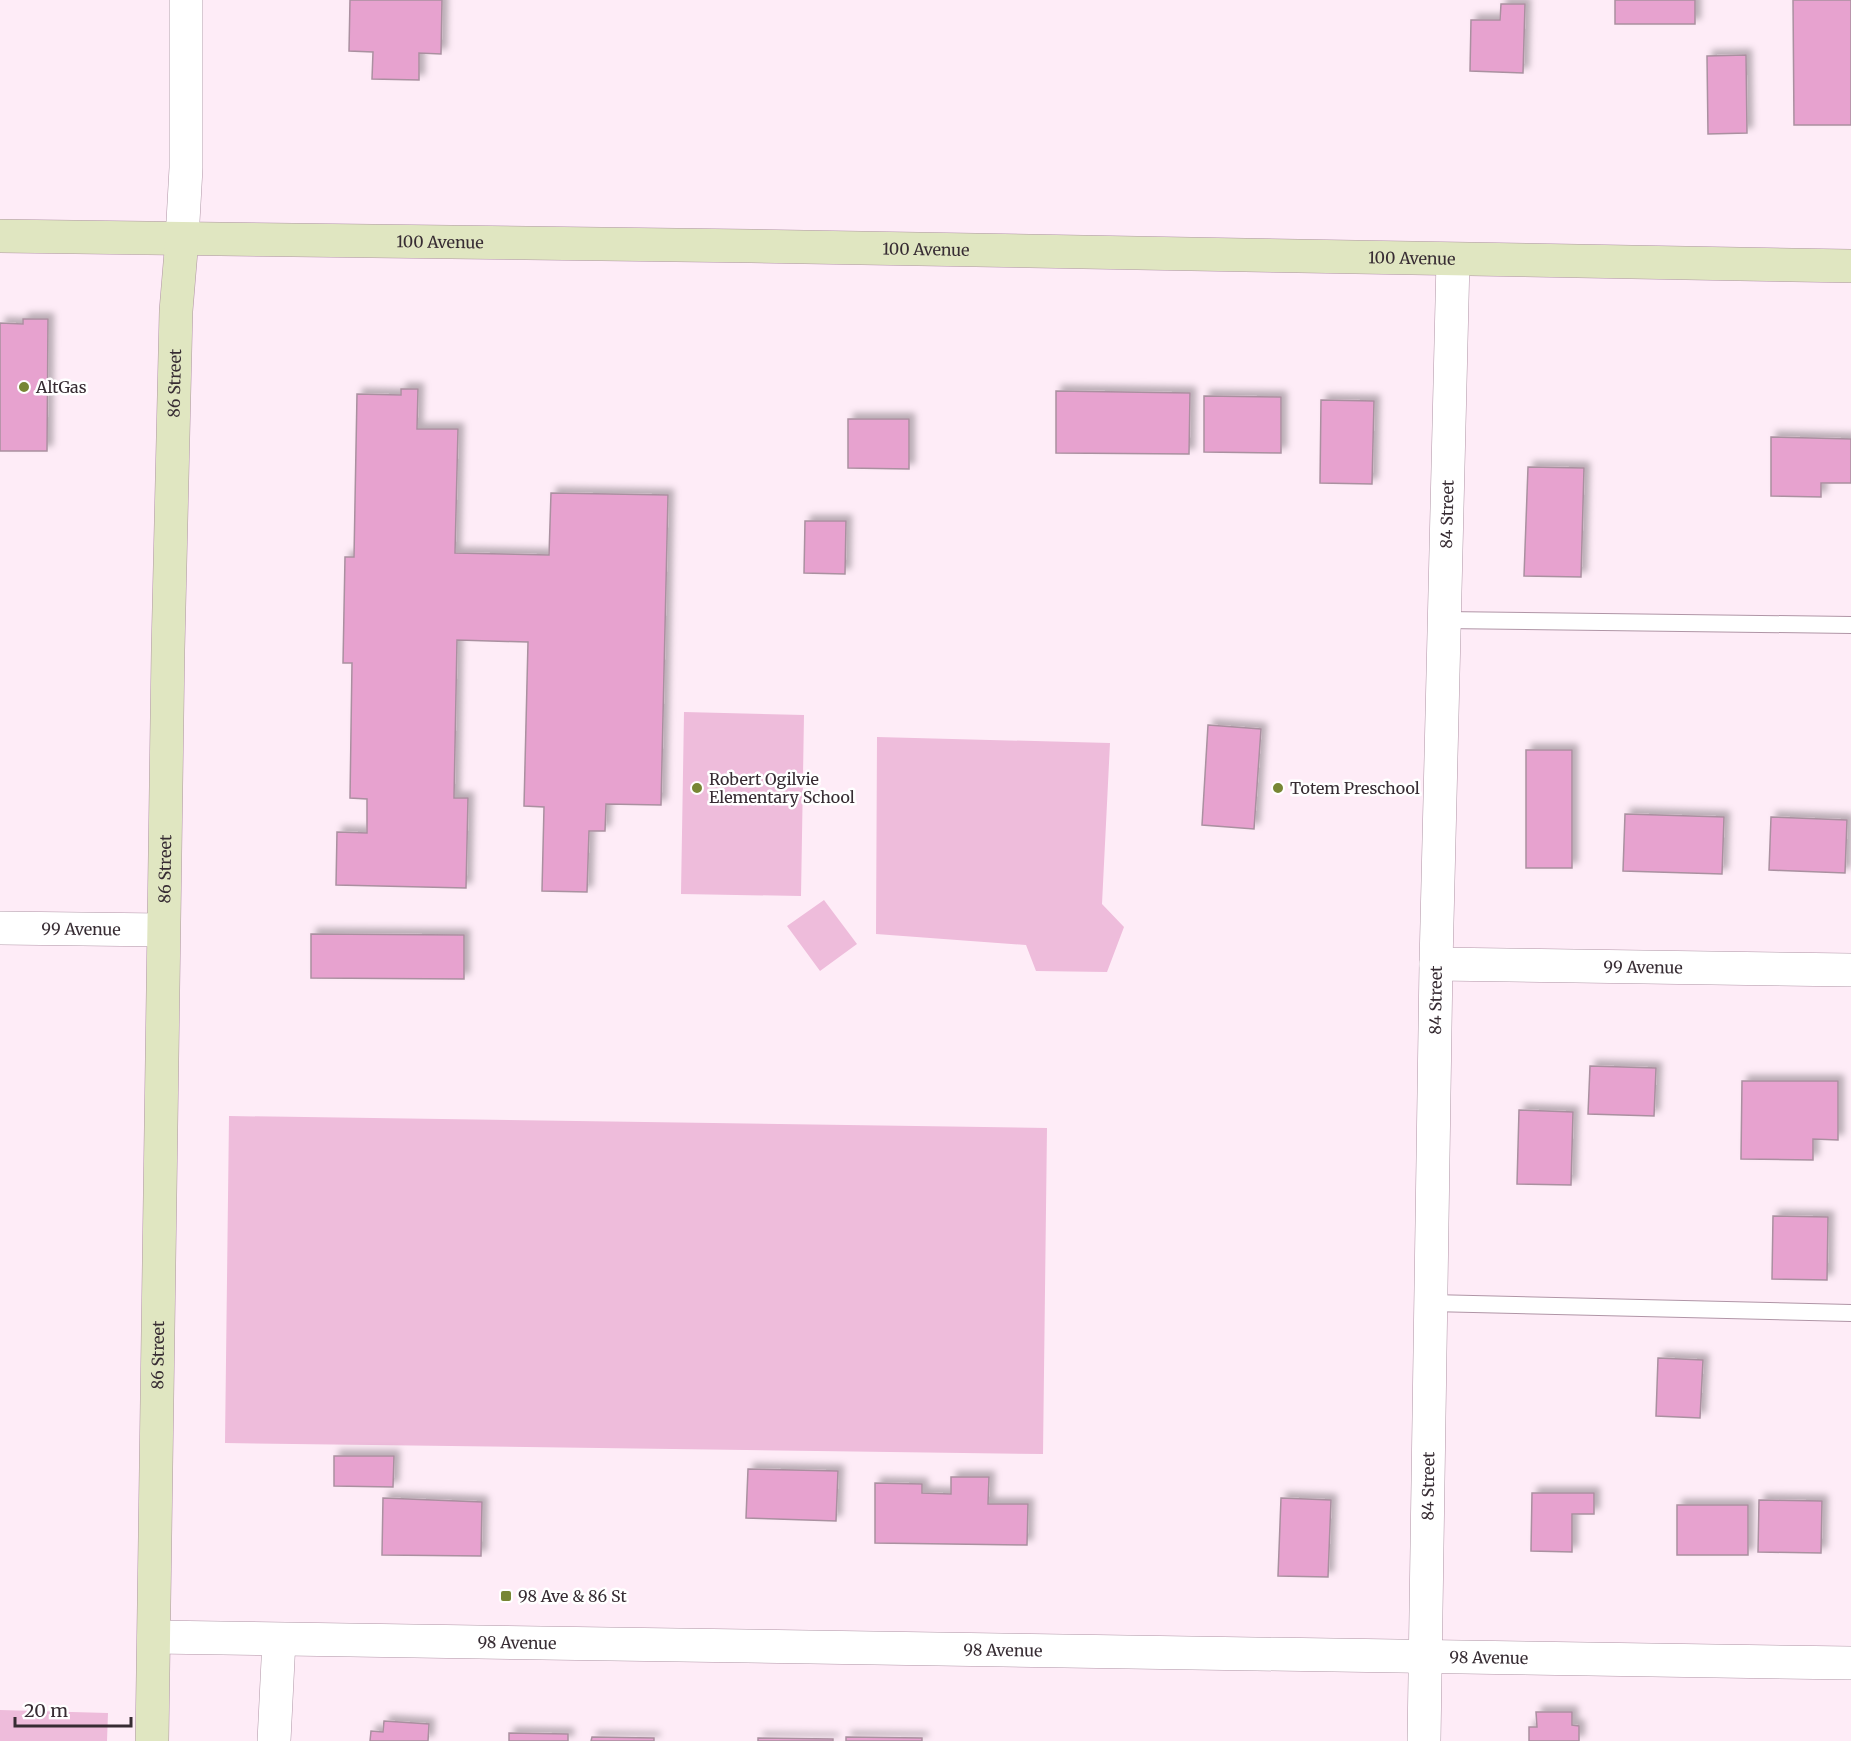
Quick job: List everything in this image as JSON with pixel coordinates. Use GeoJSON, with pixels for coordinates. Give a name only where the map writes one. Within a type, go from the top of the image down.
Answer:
{"type":"FeatureCollection","features":[{"type":"Feature","properties":{"kind":"main road","name":"100 Avenue"},"geometry":{"type":"LineString","coordinates":[[0,236],[751,246],[1851,267]]}},
{"type":"Feature","properties":{"kind":"main road","name":"86 Street"},"geometry":{"type":"LineString","coordinates":[[152,1741],[176,311],[182,239]]}},
{"type":"Feature","properties":{"kind":"street","name":"86 Street"},"geometry":{"type":"LineString","coordinates":[[182,239],[186,168],[186,0]]}},
{"type":"Feature","properties":{"kind":"street","name":"84 Street"},"geometry":{"type":"LineString","coordinates":[[1424,1741],[1436,964],[1453,260]]}},
{"type":"Feature","properties":{"kind":"street","name":"99 Avenue"},"geometry":{"type":"LineString","coordinates":[[0,928],[164,930]]}},
{"type":"Feature","properties":{"kind":"street","name":"99 Avenue"},"geometry":{"type":"LineString","coordinates":[[1436,964],[1851,970]]}},
{"type":"Feature","properties":{"kind":"street","name":"98 Avenue"},"geometry":{"type":"LineString","coordinates":[[154,1637],[1851,1663]]}},
{"type":"Feature","properties":{"kind":"street"},"geometry":{"type":"LineString","coordinates":[[274,1741],[279,1640]]}},
{"type":"Feature","properties":{"kind":"lane"},"geometry":{"type":"LineString","coordinates":[[1444,620],[1851,625]]}},
{"type":"Feature","properties":{"kind":"lane"},"geometry":{"type":"LineString","coordinates":[[1431,1304],[1851,1313]]}},
{"type":"Feature","properties":{"kind":"shaded area"},"geometry":{"type":"Polygon","coordinates":[[[684,712],[804,715],[801,896],[681,894],[684,712]]]}},
{"type":"Feature","properties":{"kind":"shaded area"},"geometry":{"type":"Polygon","coordinates":[[[877,737],[1110,743],[1102,904],[1124,927],[1107,972],[1036,971],[1026,945],[876,934],[877,737]]]}},
{"type":"Feature","properties":{"kind":"shaded area"},"geometry":{"type":"Polygon","coordinates":[[[824,900],[857,944],[820,971],[787,926],[824,900]]]}},
{"type":"Feature","properties":{"kind":"shaded area"},"geometry":{"type":"Polygon","coordinates":[[[229,1116],[1047,1128],[1043,1454],[225,1443],[229,1116]]]}},
{"type":"Feature","properties":{"kind":"shaded area"},"geometry":{"type":"Polygon","coordinates":[[[0,1710],[108,1713],[107,1741],[0,1741],[0,1710]]]}},
{"type":"Feature","properties":{"kind":"building"},"geometry":{"type":"Polygon","coordinates":[[[350,0],[442,0],[441,54],[419,53],[419,80],[372,79],[373,52],[349,51],[350,0]]]}},
{"type":"Feature","properties":{"kind":"building"},"geometry":{"type":"Polygon","coordinates":[[[1615,0],[1695,0],[1695,24],[1615,24],[1615,0]]]}},
{"type":"Feature","properties":{"kind":"building"},"geometry":{"type":"Polygon","coordinates":[[[1793,0],[1851,0],[1851,125],[1794,125],[1793,0]]]}},
{"type":"Feature","properties":{"kind":"building"},"geometry":{"type":"Polygon","coordinates":[[[1501,4],[1525,4],[1523,73],[1470,71],[1471,20],[1500,20],[1501,4]]]}},
{"type":"Feature","properties":{"kind":"building"},"geometry":{"type":"Polygon","coordinates":[[[1746,55],[1747,133],[1708,134],[1707,56],[1746,55]]]}},
{"type":"Feature","properties":{"kind":"building","name":"AltGas"},"geometry":{"type":"Polygon","coordinates":[[[23,319],[48,319],[47,451],[0,451],[0,323],[23,324],[23,319]]]}},
{"type":"Feature","properties":{"kind":"building"},"geometry":{"type":"Polygon","coordinates":[[[401,389],[418,389],[417,429],[458,429],[455,553],[549,555],[551,493],[668,495],[661,805],[606,804],[605,831],[589,831],[587,892],[542,891],[544,807],[524,806],[528,642],[457,640],[454,798],[468,798],[466,888],[336,885],[337,832],[367,833],[367,799],[350,798],[352,663],[343,663],[345,557],[354,557],[357,394],[401,395],[401,389]]]}},
{"type":"Feature","properties":{"kind":"building"},"geometry":{"type":"Polygon","coordinates":[[[1056,391],[1190,393],[1189,454],[1056,453],[1056,391]]]}},
{"type":"Feature","properties":{"kind":"building"},"geometry":{"type":"Polygon","coordinates":[[[1204,396],[1281,397],[1281,453],[1204,452],[1204,396]]]}},
{"type":"Feature","properties":{"kind":"building"},"geometry":{"type":"Polygon","coordinates":[[[1321,400],[1374,401],[1372,484],[1320,483],[1321,400]]]}},
{"type":"Feature","properties":{"kind":"building"},"geometry":{"type":"Polygon","coordinates":[[[848,419],[909,419],[909,469],[848,468],[848,419]]]}},
{"type":"Feature","properties":{"kind":"building"},"geometry":{"type":"Polygon","coordinates":[[[1771,437],[1851,439],[1851,483],[1821,483],[1821,497],[1771,496],[1771,437]]]}},
{"type":"Feature","properties":{"kind":"building"},"geometry":{"type":"Polygon","coordinates":[[[1528,467],[1584,468],[1581,577],[1524,576],[1528,467]]]}},
{"type":"Feature","properties":{"kind":"building"},"geometry":{"type":"Polygon","coordinates":[[[805,521],[846,521],[845,574],[804,573],[805,521]]]}},
{"type":"Feature","properties":{"kind":"building"},"geometry":{"type":"Polygon","coordinates":[[[1208,725],[1261,729],[1254,829],[1202,825],[1208,725]]]}},
{"type":"Feature","properties":{"kind":"building"},"geometry":{"type":"Polygon","coordinates":[[[1526,750],[1572,750],[1572,868],[1526,868],[1526,750]]]}},
{"type":"Feature","properties":{"kind":"building"},"geometry":{"type":"Polygon","coordinates":[[[1625,814],[1724,817],[1722,874],[1623,871],[1625,814]]]}},
{"type":"Feature","properties":{"kind":"building"},"geometry":{"type":"Polygon","coordinates":[[[1771,817],[1847,820],[1845,873],[1769,870],[1771,817]]]}},
{"type":"Feature","properties":{"kind":"building"},"geometry":{"type":"Polygon","coordinates":[[[311,934],[464,935],[464,979],[311,978],[311,934]]]}},
{"type":"Feature","properties":{"kind":"building"},"geometry":{"type":"Polygon","coordinates":[[[1590,1066],[1656,1068],[1654,1116],[1588,1114],[1590,1066]]]}},
{"type":"Feature","properties":{"kind":"building"},"geometry":{"type":"Polygon","coordinates":[[[1742,1081],[1838,1081],[1838,1140],[1813,1139],[1813,1160],[1741,1159],[1742,1081]]]}},
{"type":"Feature","properties":{"kind":"building"},"geometry":{"type":"Polygon","coordinates":[[[1519,1110],[1573,1112],[1571,1185],[1517,1184],[1519,1110]]]}},
{"type":"Feature","properties":{"kind":"building"},"geometry":{"type":"Polygon","coordinates":[[[1773,1216],[1828,1217],[1827,1280],[1772,1279],[1773,1216]]]}},
{"type":"Feature","properties":{"kind":"building"},"geometry":{"type":"Polygon","coordinates":[[[1658,1358],[1703,1360],[1700,1418],[1656,1416],[1658,1358]]]}},
{"type":"Feature","properties":{"kind":"building"},"geometry":{"type":"Polygon","coordinates":[[[334,1456],[394,1456],[393,1487],[334,1486],[334,1456]]]}},
{"type":"Feature","properties":{"kind":"building"},"geometry":{"type":"Polygon","coordinates":[[[748,1469],[838,1471],[836,1521],[746,1518],[748,1469]]]}},
{"type":"Feature","properties":{"kind":"building"},"geometry":{"type":"Polygon","coordinates":[[[951,1477],[989,1477],[988,1504],[1028,1504],[1027,1545],[875,1543],[875,1483],[922,1484],[922,1493],[951,1494],[951,1477]]]}},
{"type":"Feature","properties":{"kind":"building"},"geometry":{"type":"Polygon","coordinates":[[[1532,1493],[1594,1493],[1594,1514],[1572,1514],[1572,1552],[1531,1551],[1532,1493]]]}},
{"type":"Feature","properties":{"kind":"building"},"geometry":{"type":"Polygon","coordinates":[[[383,1498],[482,1502],[481,1556],[382,1555],[383,1498]]]}},
{"type":"Feature","properties":{"kind":"building"},"geometry":{"type":"Polygon","coordinates":[[[1281,1498],[1331,1500],[1328,1577],[1278,1576],[1281,1498]]]}},
{"type":"Feature","properties":{"kind":"building"},"geometry":{"type":"Polygon","coordinates":[[[1759,1500],[1822,1501],[1821,1553],[1758,1552],[1759,1500]]]}},
{"type":"Feature","properties":{"kind":"building"},"geometry":{"type":"Polygon","coordinates":[[[1677,1505],[1748,1505],[1748,1555],[1677,1555],[1677,1505]]]}},
{"type":"Feature","properties":{"kind":"building"},"geometry":{"type":"Polygon","coordinates":[[[1536,1712],[1572,1712],[1572,1725],[1579,1726],[1579,1741],[1529,1741],[1529,1727],[1537,1727],[1536,1712]]]}},
{"type":"Feature","properties":{"kind":"building"},"geometry":{"type":"Polygon","coordinates":[[[384,1721],[429,1724],[428,1741],[370,1741],[371,1731],[383,1732],[384,1721]]]}},
{"type":"Feature","properties":{"kind":"building"},"geometry":{"type":"Polygon","coordinates":[[[509,1733],[568,1734],[568,1741],[509,1741],[509,1733]]]}},
{"type":"Feature","properties":{"kind":"building"},"geometry":{"type":"Polygon","coordinates":[[[592,1737],[654,1738],[654,1741],[591,1741],[592,1737]]]}},
{"type":"Feature","properties":{"kind":"building"},"geometry":{"type":"Polygon","coordinates":[[[846,1737],[922,1738],[922,1741],[846,1741],[846,1737]]]}},
{"type":"Feature","properties":{"kind":"building"},"geometry":{"type":"Polygon","coordinates":[[[758,1738],[833,1739],[833,1741],[758,1741],[758,1738]]]}},
{"type":"Feature","properties":{"kind":"place","name":"AltGas"},"geometry":{"type":"Point","coordinates":[24,387]}},
{"type":"Feature","properties":{"kind":"place","name":"Robert Ogilvie Elementary School"},"geometry":{"type":"Point","coordinates":[697,788]}},
{"type":"Feature","properties":{"kind":"place","name":"Totem Preschool"},"geometry":{"type":"Point","coordinates":[1278,788]}},
{"type":"Feature","properties":{"kind":"place","name":"98 Ave & 86 St"},"geometry":{"type":"Point","coordinates":[506,1596]}}]}
